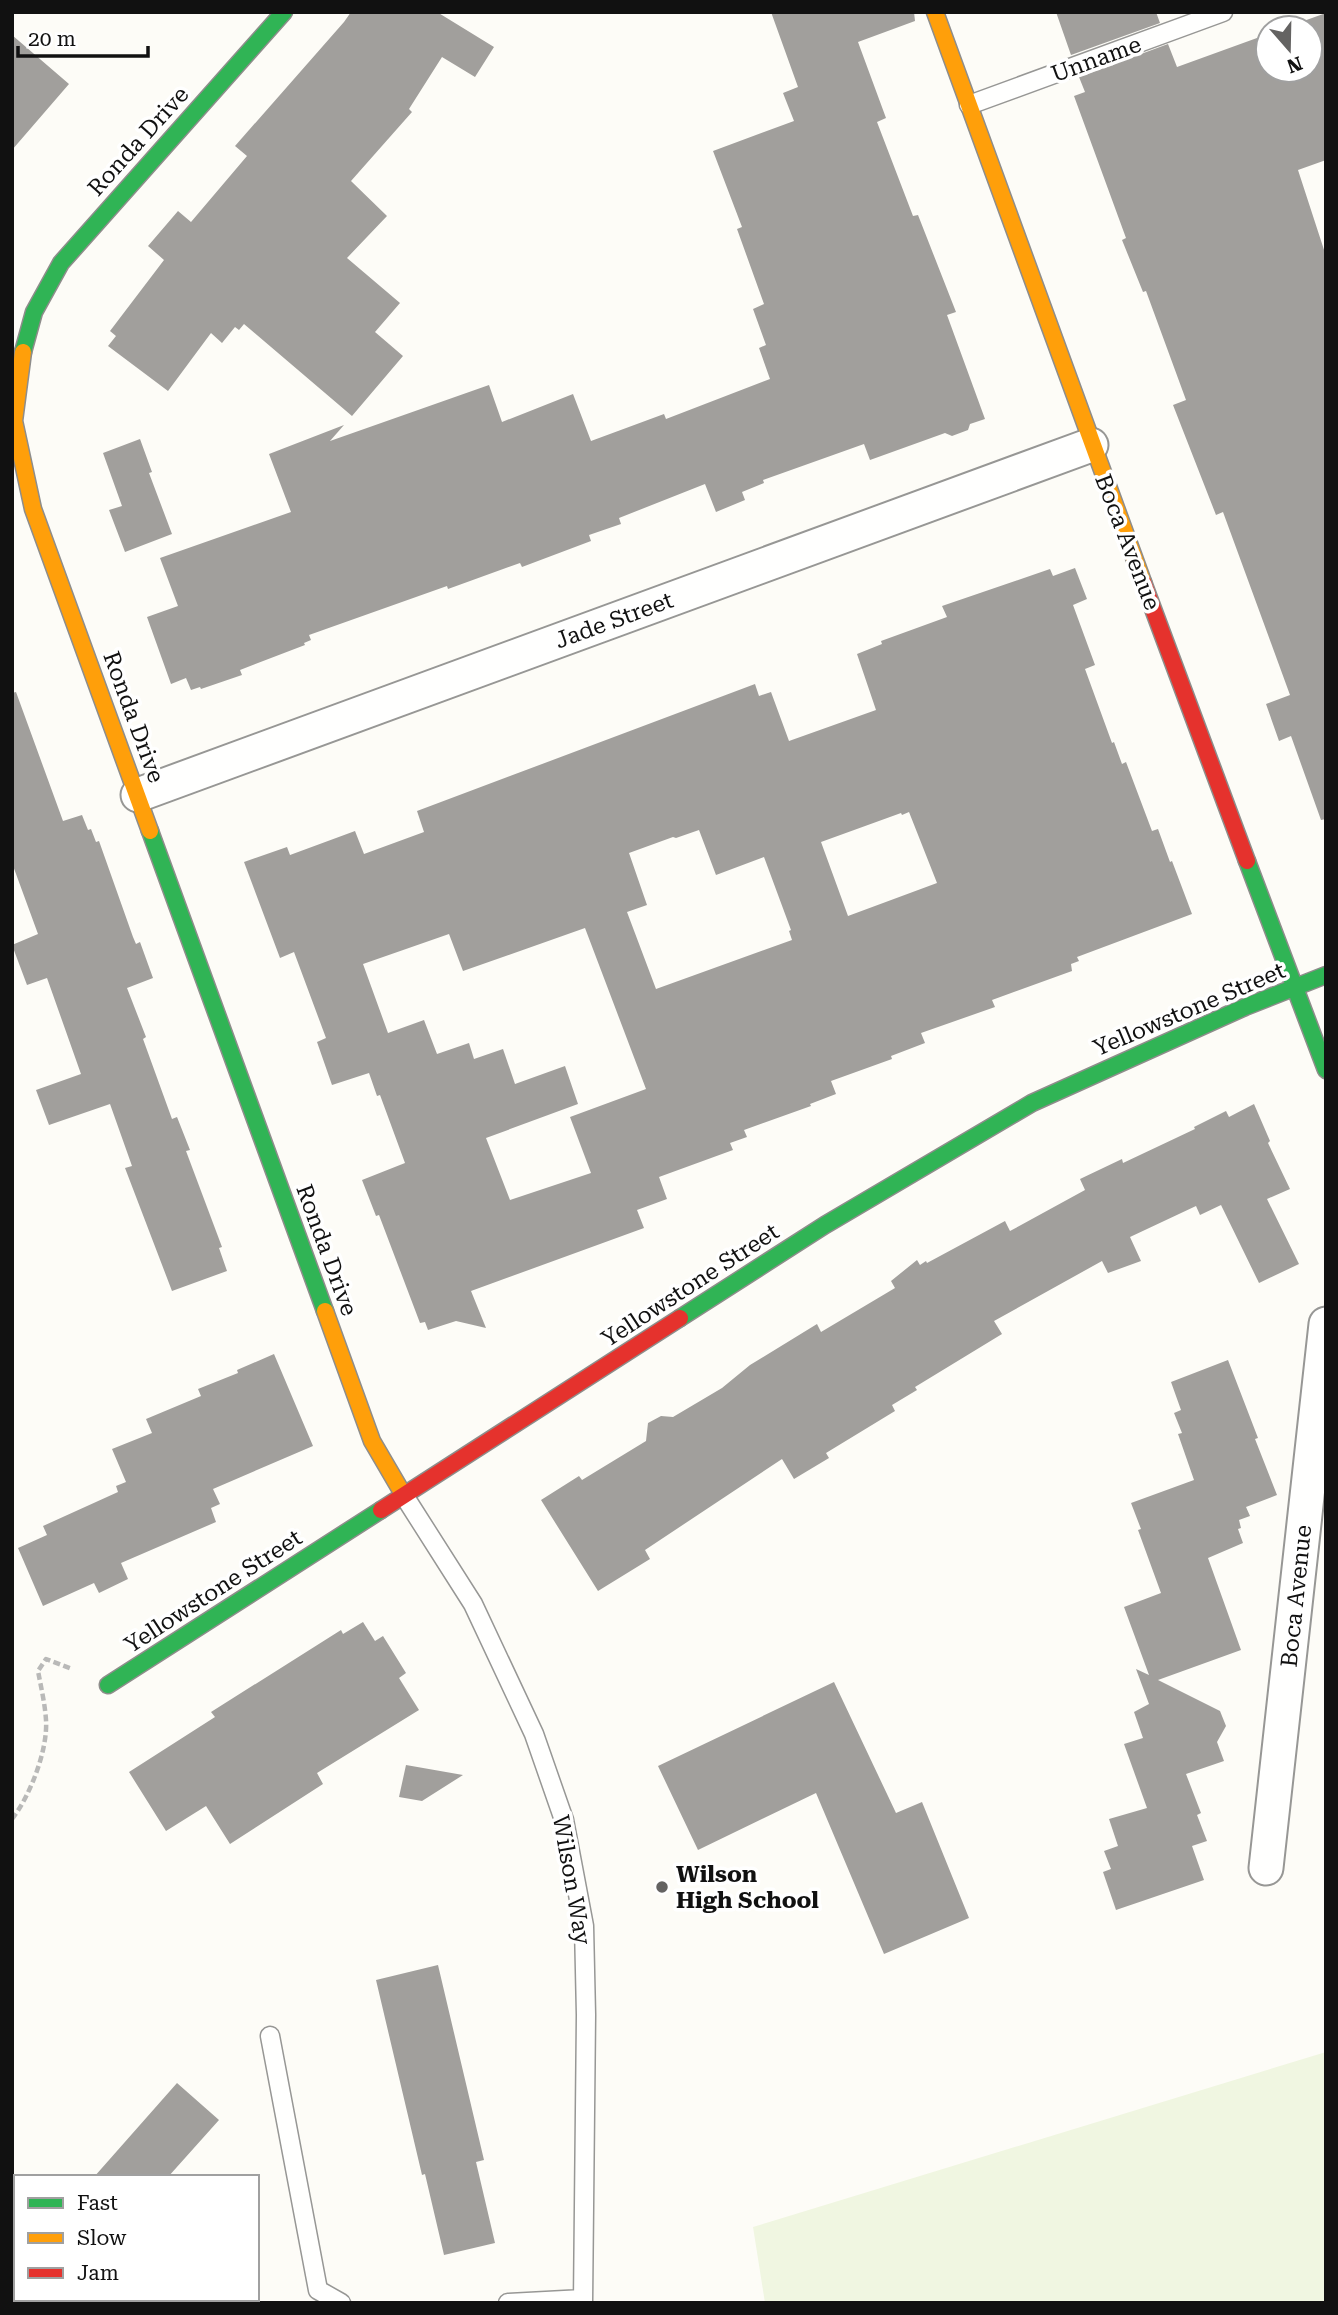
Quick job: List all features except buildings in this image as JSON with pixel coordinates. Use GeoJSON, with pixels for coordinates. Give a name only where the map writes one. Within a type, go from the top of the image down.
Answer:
{"type":"FeatureCollection","features":[{"type":"Feature","properties":{"kind":"street","name":"Ronda Drive"},"geometry":{"type":"LineString","coordinates":[[284,12],[61,263],[34,312],[20,361],[14,421],[33,509],[372,1441],[403,1494]]}},
{"type":"Feature","properties":{"kind":"street","name":"Boca Avenue"},"geometry":{"type":"LineString","coordinates":[[935,12],[1091,444],[1326,1070]]}},
{"type":"Feature","properties":{"kind":"street","name":"Jade Street"},"geometry":{"type":"LineString","coordinates":[[138,794],[1091,444]]}},
{"type":"Feature","properties":{"kind":"street","name":"Yellowstone Street"},"geometry":{"type":"LineString","coordinates":[[108,1685],[825,1225],[1032,1103],[1234,1012],[1326,975]]}},
{"type":"Feature","properties":{"kind":"street","name":"Boca Avenue"},"geometry":{"type":"LineString","coordinates":[[1266,1868],[1316,1499],[1326,1324]]}},
{"type":"Feature","properties":{"kind":"lane","name":"Unname"},"geometry":{"type":"LineString","coordinates":[[969,105],[1223,12]]}},
{"type":"Feature","properties":{"kind":"lane","name":"Wilson Way"},"geometry":{"type":"LineString","coordinates":[[403,1494],[473,1604],[534,1734],[564,1820],[584,1926],[586,2015],[583,2301]]}},
{"type":"Feature","properties":{"kind":"lane"},"geometry":{"type":"LineString","coordinates":[[270,2036],[318,2290],[341,2303]]}},
{"type":"Feature","properties":{"kind":"lane"},"geometry":{"type":"LineString","coordinates":[[508,2303],[583,2301]]}},
{"type":"Feature","properties":{"kind":"path"},"geometry":{"type":"LineString","coordinates":[[12,1819],[34,1781],[43,1747],[47,1723],[38,1671],[47,1658],[108,1685]]}},
{"type":"Feature","properties":{"kind":"green space"},"geometry":{"type":"Polygon","coordinates":[[[1326,2052],[1326,2303],[765,2303],[753,2227],[1326,2052]]]}},
{"type":"Feature","properties":{"kind":"traffic: fast"},"geometry":{"type":"LineString","coordinates":[[23,352],[34,312],[61,263],[284,12]]}},
{"type":"Feature","properties":{"kind":"traffic: fast"},"geometry":{"type":"LineString","coordinates":[[150,831],[325,1311]]}},
{"type":"Feature","properties":{"kind":"traffic: fast"},"geometry":{"type":"LineString","coordinates":[[1247,861],[1326,1070]]}},
{"type":"Feature","properties":{"kind":"traffic: fast"},"geometry":{"type":"LineString","coordinates":[[680,1318],[825,1225],[1032,1103],[1245,1007],[1326,975]]}},
{"type":"Feature","properties":{"kind":"traffic: fast"},"geometry":{"type":"LineString","coordinates":[[108,1685],[381,1510]]}},
{"type":"Feature","properties":{"kind":"traffic: slow"},"geometry":{"type":"LineString","coordinates":[[935,12],[1143,582]]}},
{"type":"Feature","properties":{"kind":"traffic: slow"},"geometry":{"type":"LineString","coordinates":[[23,352],[14,421],[33,509],[150,831]]}},
{"type":"Feature","properties":{"kind":"traffic: slow"},"geometry":{"type":"LineString","coordinates":[[325,1311],[372,1441],[403,1494]]}},
{"type":"Feature","properties":{"kind":"traffic: jam"},"geometry":{"type":"LineString","coordinates":[[1143,582],[1247,861]]}},
{"type":"Feature","properties":{"kind":"traffic: jam"},"geometry":{"type":"LineString","coordinates":[[381,1510],[680,1318]]}},
{"type":"Feature","properties":{"kind":"place","name":"Wilson High School"},"geometry":{"type":"Point","coordinates":[662,1887]}}]}
